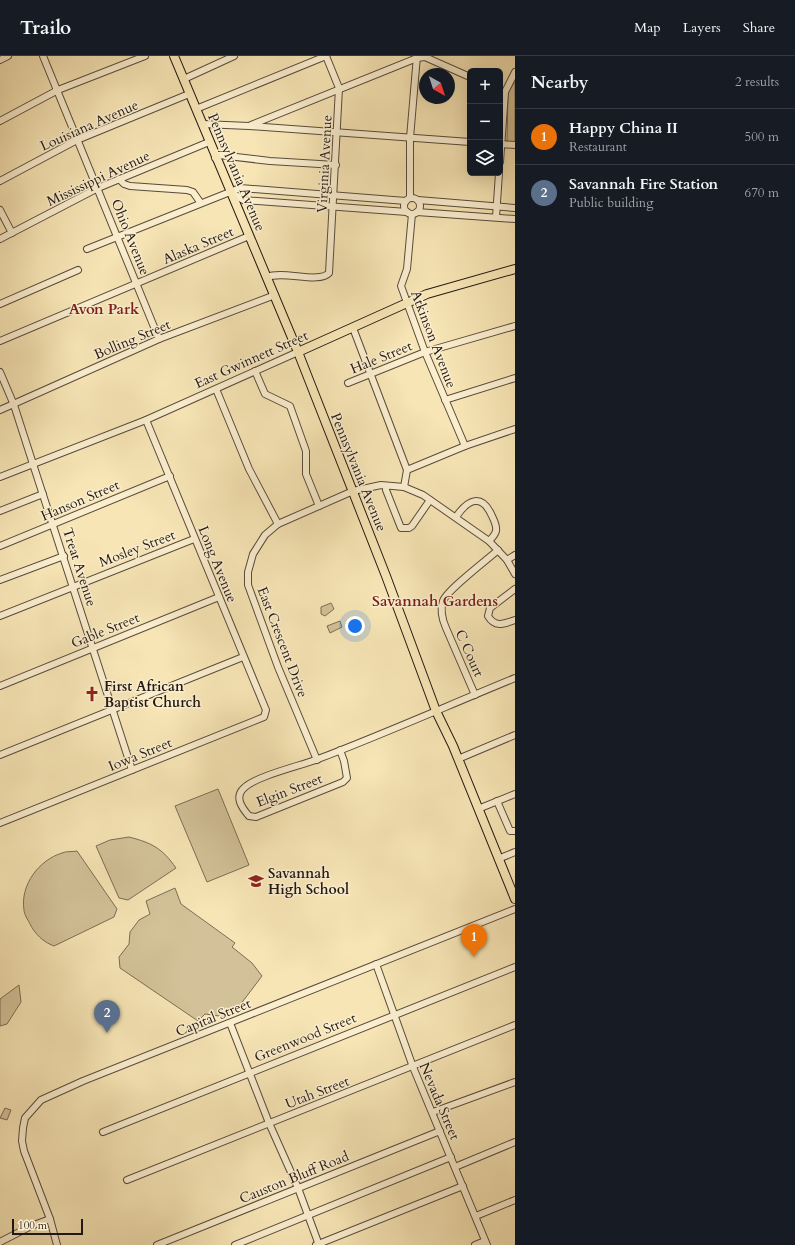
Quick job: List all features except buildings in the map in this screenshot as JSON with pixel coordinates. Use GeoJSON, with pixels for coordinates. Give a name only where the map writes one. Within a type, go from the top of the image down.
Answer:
{"type":"FeatureCollection","features":[{"type":"Feature","properties":{"kind":"main road","name":"Pennsylvania Avenue"},"geometry":{"type":"LineString","coordinates":[[174,56],[203,124],[208,142],[298,352],[412,642],[436,711],[458,759],[515,899]]}},
{"type":"Feature","properties":{"kind":"main road","name":"East Gwinnett Street"},"geometry":{"type":"LineString","coordinates":[[298,352],[427,294],[515,269]]}},
{"type":"Feature","properties":{"kind":"street"},"geometry":{"type":"LineString","coordinates":[[0,60],[8,56]]}},
{"type":"Feature","properties":{"kind":"street","name":"Ohio Avenue"},"geometry":{"type":"LineString","coordinates":[[43,56],[160,339]]}},
{"type":"Feature","properties":{"kind":"street"},"geometry":{"type":"LineString","coordinates":[[0,121],[58,90],[145,56]]}},
{"type":"Feature","properties":{"kind":"street"},"geometry":{"type":"LineString","coordinates":[[184,79],[234,56]]}},
{"type":"Feature","properties":{"kind":"street"},"geometry":{"type":"LineString","coordinates":[[196,109],[326,56]]}},
{"type":"Feature","properties":{"kind":"street","name":"Virginia Avenue"},"geometry":{"type":"LineString","coordinates":[[267,277],[277,274],[321,277],[327,275],[330,270],[340,88],[326,56]]}},
{"type":"Feature","properties":{"kind":"street"},"geometry":{"type":"LineString","coordinates":[[249,126],[417,57],[425,57],[467,76]]}},
{"type":"Feature","properties":{"kind":"street","name":"Atkinson Avenue"},"geometry":{"type":"LineString","coordinates":[[412,213],[404,206],[408,199],[410,138],[417,57]]}},
{"type":"Feature","properties":{"kind":"street"},"geometry":{"type":"LineString","coordinates":[[503,90],[515,72]]}},
{"type":"Feature","properties":{"kind":"street","name":"Louisiana Avenue"},"geometry":{"type":"LineString","coordinates":[[0,181],[77,140],[189,94]]}},
{"type":"Feature","properties":{"kind":"street"},"geometry":{"type":"LineString","coordinates":[[501,140],[502,104]]}},
{"type":"Feature","properties":{"kind":"street"},"geometry":{"type":"LineString","coordinates":[[203,124],[467,142]]}},
{"type":"Feature","properties":{"kind":"street","name":"Mississippi Avenue"},"geometry":{"type":"LineString","coordinates":[[0,239],[98,188],[208,142]]}},
{"type":"Feature","properties":{"kind":"street"},"geometry":{"type":"LineString","coordinates":[[503,144],[515,145]]}},
{"type":"Feature","properties":{"kind":"street"},"geometry":{"type":"LineString","coordinates":[[215,158],[219,155],[270,161],[336,165]]}},
{"type":"Feature","properties":{"kind":"street"},"geometry":{"type":"LineString","coordinates":[[496,217],[499,176]]}},
{"type":"Feature","properties":{"kind":"street"},"geometry":{"type":"LineString","coordinates":[[119,180],[130,186],[187,190],[193,192],[200,202]]}},
{"type":"Feature","properties":{"kind":"street"},"geometry":{"type":"LineString","coordinates":[[88,249],[200,202],[240,188],[408,199],[515,208]]}},
{"type":"Feature","properties":{"kind":"street"},"geometry":{"type":"LineString","coordinates":[[230,191],[243,200],[515,219]]}},
{"type":"Feature","properties":{"kind":"street","name":"Atkinson Avenue"},"geometry":{"type":"LineString","coordinates":[[418,200],[420,205],[412,213],[407,269],[401,286],[425,352],[465,446]]}},
{"type":"Feature","properties":{"kind":"street"},"geometry":{"type":"LineString","coordinates":[[0,210],[12,233]]}},
{"type":"Feature","properties":{"kind":"street","name":"Alaska Street"},"geometry":{"type":"LineString","coordinates":[[0,341],[249,236]]}},
{"type":"Feature","properties":{"kind":"street"},"geometry":{"type":"LineString","coordinates":[[0,304],[78,270]]}},
{"type":"Feature","properties":{"kind":"street","name":"Bolling Street"},"geometry":{"type":"LineString","coordinates":[[0,410],[160,339],[274,295]]}},
{"type":"Feature","properties":{"kind":"street","name":"Hale Street"},"geometry":{"type":"LineString","coordinates":[[348,383],[425,352],[515,326]]}},
{"type":"Feature","properties":{"kind":"street"},"geometry":{"type":"LineString","coordinates":[[353,328],[407,470],[404,487],[416,491],[489,541],[507,560],[515,574]]}},
{"type":"Feature","properties":{"kind":"street","name":"East Gwinnett Street"},"geometry":{"type":"LineString","coordinates":[[0,477],[146,420],[298,352]]}},
{"type":"Feature","properties":{"kind":"street","name":"Treat Avenue"},"geometry":{"type":"LineString","coordinates":[[0,372],[14,405],[34,464],[132,770]]}},
{"type":"Feature","properties":{"kind":"street"},"geometry":{"type":"LineString","coordinates":[[255,372],[265,394],[290,406],[304,444],[307,458],[306,474],[319,506]]}},
{"type":"Feature","properties":{"kind":"street"},"geometry":{"type":"LineString","coordinates":[[445,400],[515,378]]}},
{"type":"Feature","properties":{"kind":"street"},"geometry":{"type":"LineString","coordinates":[[216,389],[249,469],[278,524]]}},
{"type":"Feature","properties":{"kind":"street","name":"Long Avenue"},"geometry":{"type":"LineString","coordinates":[[146,420],[170,476],[194,539],[208,566],[243,657],[266,710],[264,717]]}},
{"type":"Feature","properties":{"kind":"street"},"geometry":{"type":"LineString","coordinates":[[407,470],[465,446],[515,429]]}},
{"type":"Feature","properties":{"kind":"street","name":"Hanson Street"},"geometry":{"type":"LineString","coordinates":[[0,546],[170,476]]}},
{"type":"Feature","properties":{"kind":"street","name":"East Crescent Drive"},"geometry":{"type":"LineString","coordinates":[[317,760],[278,667],[248,586],[248,572],[253,554],[265,535],[278,524],[353,491],[374,486],[404,487]]}},
{"type":"Feature","properties":{"kind":"street"},"geometry":{"type":"LineString","coordinates":[[386,486],[386,490],[402,528],[409,528],[412,526],[430,500]]}},
{"type":"Feature","properties":{"kind":"street"},"geometry":{"type":"LineString","coordinates":[[0,511],[43,494]]}},
{"type":"Feature","properties":{"kind":"street"},"geometry":{"type":"LineString","coordinates":[[456,517],[465,506],[474,501],[484,502],[488,505],[496,527],[494,536],[489,541]]}},
{"type":"Feature","properties":{"kind":"street","name":"Mosley Street"},"geometry":{"type":"LineString","coordinates":[[0,616],[194,539]]}},
{"type":"Feature","properties":{"kind":"street","name":"C Court"},"geometry":{"type":"LineString","coordinates":[[475,694],[446,628],[442,617],[442,607],[446,595],[498,550]]}},
{"type":"Feature","properties":{"kind":"street"},"geometry":{"type":"LineString","coordinates":[[507,560],[515,555]]}},
{"type":"Feature","properties":{"kind":"street"},"geometry":{"type":"LineString","coordinates":[[0,580],[64,556]]}},
{"type":"Feature","properties":{"kind":"street"},"geometry":{"type":"LineString","coordinates":[[515,589],[494,604],[488,612],[490,620],[497,624],[502,625],[515,620]]}},
{"type":"Feature","properties":{"kind":"street","name":"Gable Street"},"geometry":{"type":"LineString","coordinates":[[0,686],[219,597]]}},
{"type":"Feature","properties":{"kind":"street"},"geometry":{"type":"LineString","coordinates":[[0,755],[243,657]]}},
{"type":"Feature","properties":{"kind":"street","name":"Elgin Street"},"geometry":{"type":"LineString","coordinates":[[340,750],[347,772],[347,778],[343,782],[256,816],[250,816],[243,810],[239,800],[240,792],[245,786],[317,760],[340,750],[393,730],[515,678]]}},
{"type":"Feature","properties":{"kind":"street","name":"Iowa Street"},"geometry":{"type":"LineString","coordinates":[[0,823],[264,717]]}},
{"type":"Feature","properties":{"kind":"street"},"geometry":{"type":"LineString","coordinates":[[458,759],[515,735]]}},
{"type":"Feature","properties":{"kind":"street"},"geometry":{"type":"LineString","coordinates":[[478,809],[515,794]]}},
{"type":"Feature","properties":{"kind":"street"},"geometry":{"type":"LineString","coordinates":[[497,801],[510,832],[515,831]]}},
{"type":"Feature","properties":{"kind":"street"},"geometry":{"type":"LineString","coordinates":[[498,859],[515,852]]}},
{"type":"Feature","properties":{"kind":"street","name":"Capital Street"},"geometry":{"type":"LineString","coordinates":[[58,1245],[50,1219],[24,1151],[22,1140],[25,1118],[32,1108],[41,1100],[515,909]]}},
{"type":"Feature","properties":{"kind":"street","name":"Nevada Street"},"geometry":{"type":"LineString","coordinates":[[376,964],[413,1067],[433,1112],[486,1243]]}},
{"type":"Feature","properties":{"kind":"street","name":"Greenwood Street"},"geometry":{"type":"LineString","coordinates":[[104,1132],[515,967]]}},
{"type":"Feature","properties":{"kind":"street"},"geometry":{"type":"LineString","coordinates":[[230,1023],[269,1123],[298,1188],[318,1245],[463,1186]]}},
{"type":"Feature","properties":{"kind":"street","name":"Utah Street"},"geometry":{"type":"LineString","coordinates":[[127,1180],[515,1025]]}},
{"type":"Feature","properties":{"kind":"street"},"geometry":{"type":"LineString","coordinates":[[433,1112],[515,1082]]}},
{"type":"Feature","properties":{"kind":"street","name":"Causton Bluff Road"},"geometry":{"type":"LineString","coordinates":[[157,1245],[164,1244],[440,1131]]}},
{"type":"Feature","properties":{"kind":"street"},"geometry":{"type":"LineString","coordinates":[[455,1167],[515,1142]]}},
{"type":"Feature","properties":{"kind":"street"},"geometry":{"type":"LineString","coordinates":[[235,1245],[451,1157]]}},
{"type":"Feature","properties":{"kind":"street"},"geometry":{"type":"LineString","coordinates":[[476,1216],[515,1200]]}},
{"type":"Feature","properties":{"kind":"street"},"geometry":{"type":"LineString","coordinates":[[0,1242],[31,1226],[50,1219]]}},
{"type":"Feature","properties":{"kind":"street"},"geometry":{"type":"LineString","coordinates":[[475,1245],[486,1243]]}},
{"type":"Feature","properties":{"kind":"shaded area"},"geometry":{"type":"Polygon","coordinates":[[[515,81],[515,143],[507,143],[508,93],[515,81]]]}},
{"type":"Feature","properties":{"kind":"shaded area"},"geometry":{"type":"Polygon","coordinates":[[[331,603],[334,609],[325,616],[321,614],[321,607],[331,603]]]}},
{"type":"Feature","properties":{"kind":"shaded area"},"geometry":{"type":"Polygon","coordinates":[[[340,621],[342,627],[330,633],[327,626],[340,621]]]}},
{"type":"Feature","properties":{"kind":"shaded area"},"geometry":{"type":"Polygon","coordinates":[[[218,789],[249,865],[207,882],[175,806],[218,789]]]}},
{"type":"Feature","properties":{"kind":"shaded area"},"geometry":{"type":"Polygon","coordinates":[[[129,837],[156,847],[171,861],[176,868],[128,900],[119,898],[96,846],[110,840],[129,837]]]}},
{"type":"Feature","properties":{"kind":"shaded area"},"geometry":{"type":"Polygon","coordinates":[[[77,851],[117,909],[114,917],[54,946],[46,942],[34,931],[27,919],[24,910],[25,892],[33,875],[46,861],[64,852],[77,851]]]}},
{"type":"Feature","properties":{"kind":"shaded area"},"geometry":{"type":"Polygon","coordinates":[[[175,888],[181,904],[235,943],[232,947],[252,963],[262,976],[237,1009],[226,1017],[205,1014],[198,1021],[120,968],[119,957],[129,944],[130,932],[139,920],[150,914],[146,901],[175,888]]]}},
{"type":"Feature","properties":{"kind":"shaded area"},"geometry":{"type":"Polygon","coordinates":[[[19,985],[21,1002],[7,1024],[0,1026],[0,999],[19,985]]]}},
{"type":"Feature","properties":{"kind":"shaded area"},"geometry":{"type":"Polygon","coordinates":[[[5,1108],[11,1110],[7,1120],[0,1118],[5,1108]]]}},
{"type":"Feature","properties":{"kind":"place","name":"First African Baptist Church"},"geometry":{"type":"Point","coordinates":[92,694]}},
{"type":"Feature","properties":{"kind":"place","name":"Savannah High School"},"geometry":{"type":"Point","coordinates":[256,881]}},
{"type":"Feature","properties":{"kind":"place","name":"Happy China II"},"geometry":{"type":"Point","coordinates":[474,957]}},
{"type":"Feature","properties":{"kind":"place","name":"Savannah Fire Station"},"geometry":{"type":"Point","coordinates":[107,1033]}},
{"type":"Feature","properties":{"kind":"district","name":"Avon Park"},"geometry":{"type":"Point","coordinates":[104,309]}},
{"type":"Feature","properties":{"kind":"district","name":"Savannah Gardens"},"geometry":{"type":"Point","coordinates":[435,601]}}]}
